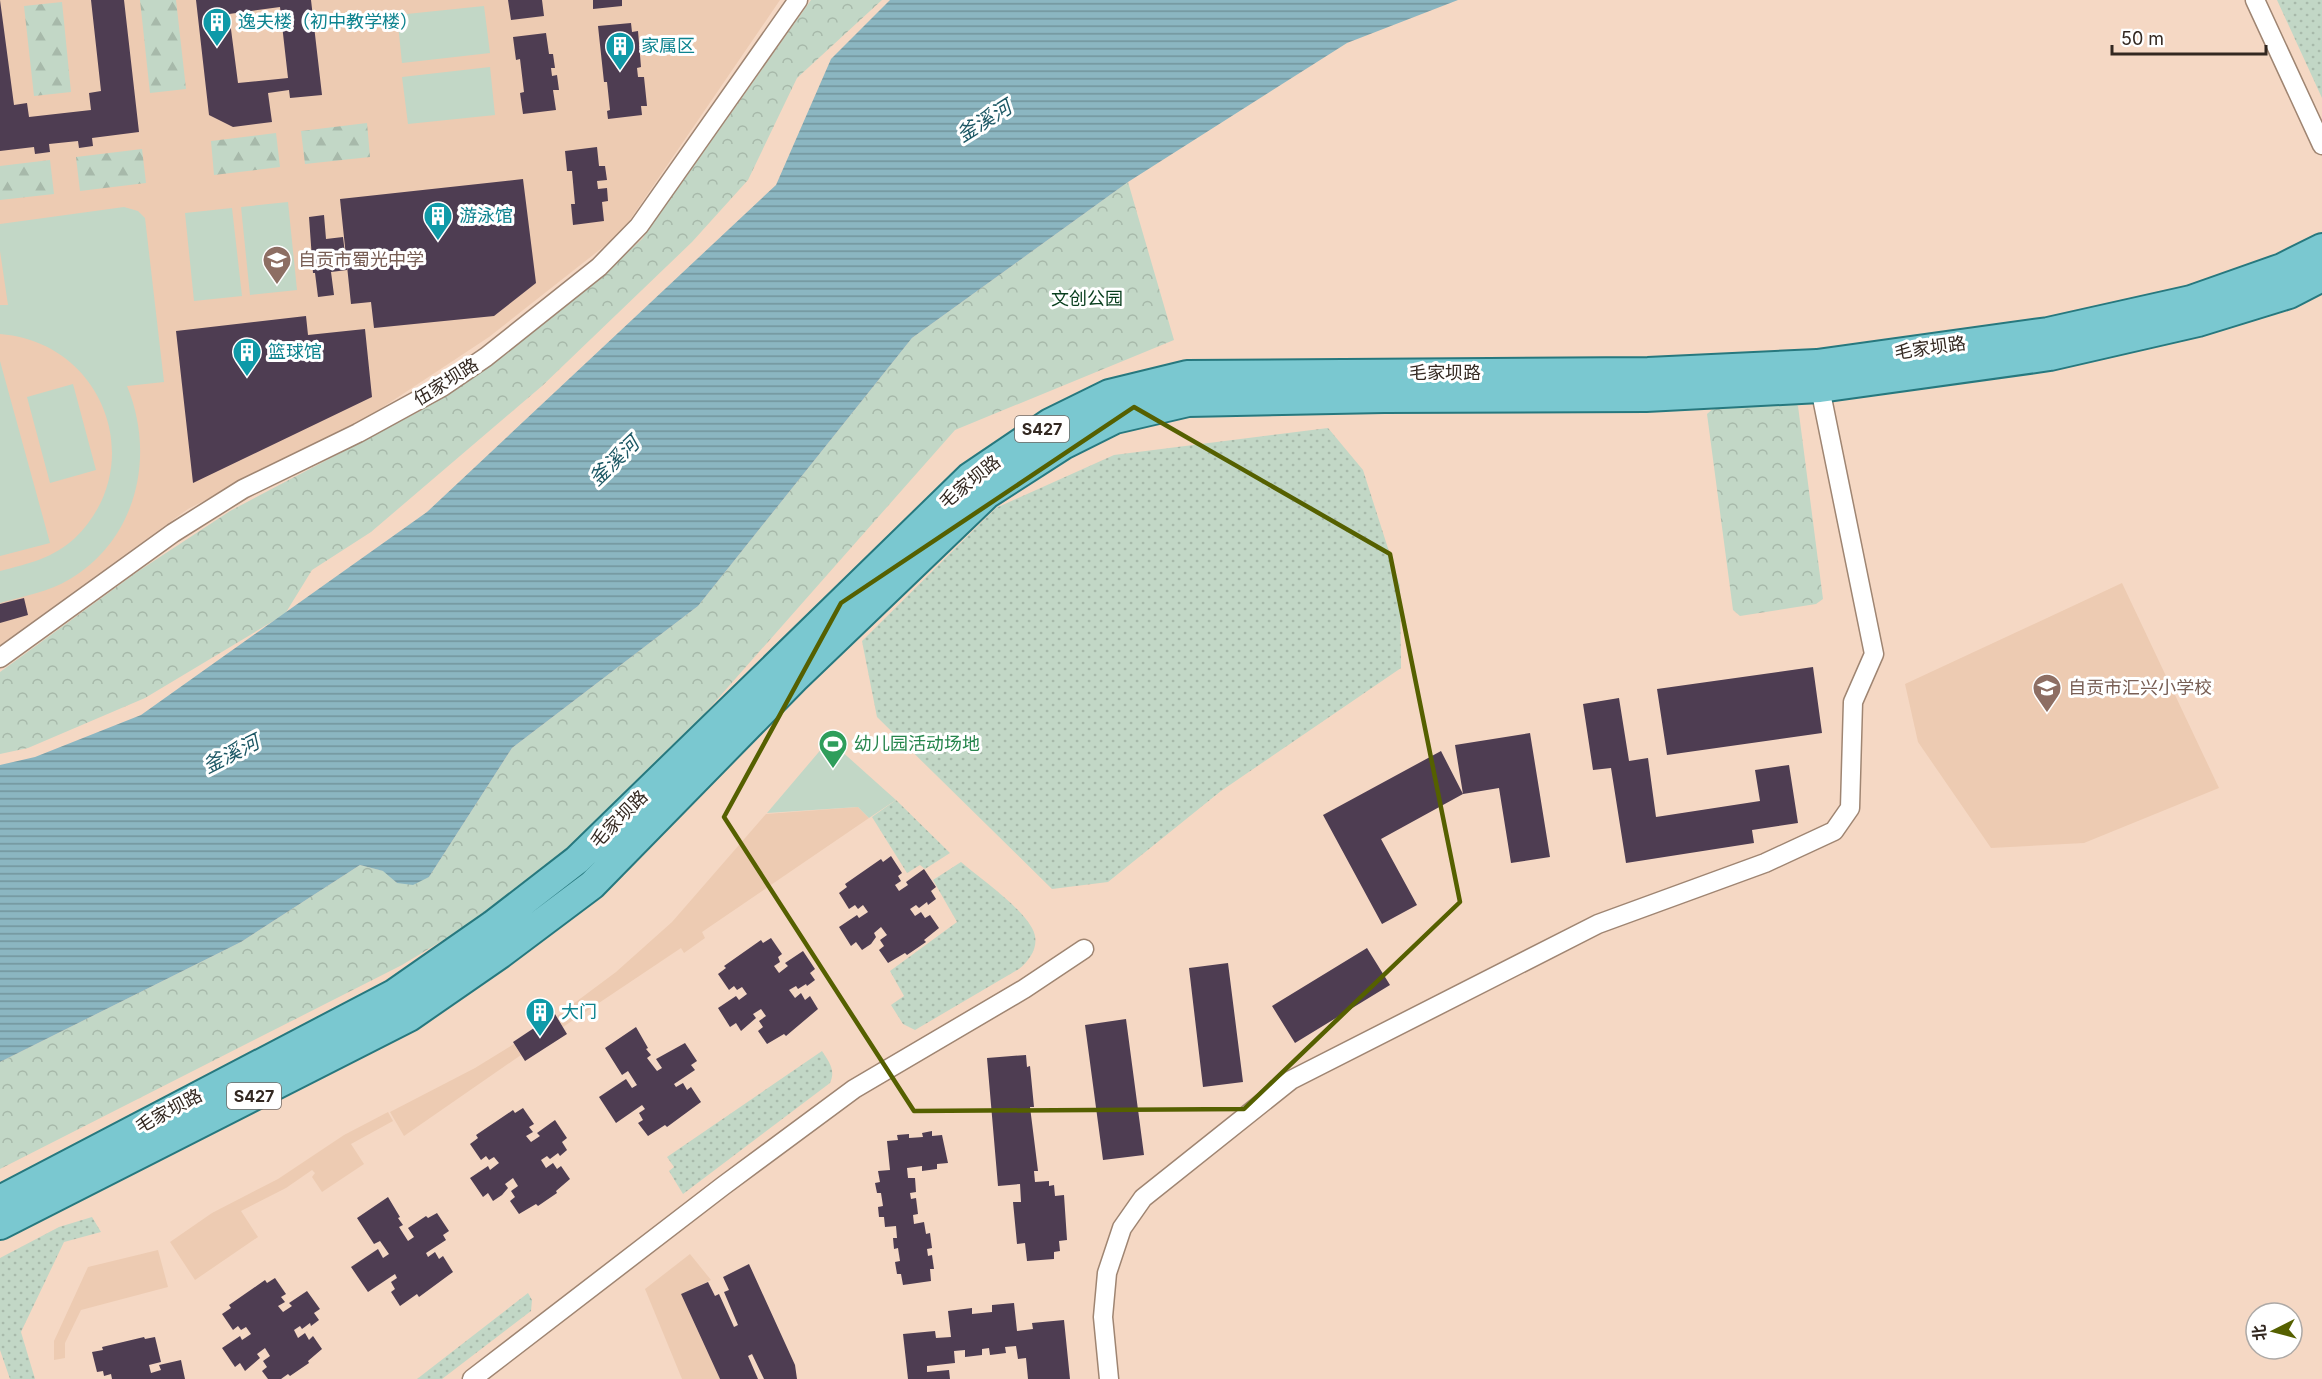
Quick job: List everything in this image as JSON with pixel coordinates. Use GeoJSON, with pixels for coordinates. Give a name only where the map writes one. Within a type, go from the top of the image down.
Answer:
{"type":"FeatureCollection","features":[{"type":"Feature","properties":{"kind":"main road","name":"毛家坝路"},"geometry":{"type":"LineString","coordinates":[[0,1200],[394,994],[493,925],[578,861],[970,477],[1050,423],[1109,394],[1187,375],[1648,372],[1816,364],[2048,332],[2180,303],[2282,268],[2322,248]]}},
{"type":"Feature","properties":{"kind":"main road","name":"毛家坝路"},"geometry":{"type":"LineString","coordinates":[[0,1225],[409,1017],[500,954],[592,885],[794,679],[987,494],[1063,445],[1115,419],[1188,402],[1646,397],[1820,388],[2050,356],[2198,322],[2289,294],[2322,277]]}},
{"type":"Feature","properties":{"kind":"street","name":"伍家坝路"},"geometry":{"type":"LineString","coordinates":[[0,658],[173,533],[243,489],[358,433],[442,387],[486,357],[599,267],[639,226],[798,0]]}},
{"type":"Feature","properties":{"kind":"street"},"geometry":{"type":"LineString","coordinates":[[2255,0],[2322,145]]}},
{"type":"Feature","properties":{"kind":"street"},"geometry":{"type":"LineString","coordinates":[[1109,1379],[1103,1317],[1107,1273],[1122,1228],[1143,1198],[1291,1080],[1598,924],[1765,863],[1834,831],[1850,808],[1853,702],[1874,654],[1820,388]]}},
{"type":"Feature","properties":{"kind":"street"},"geometry":{"type":"LineString","coordinates":[[472,1379],[730,1180],[854,1089],[1024,989],[1083,949]]}},
{"type":"Feature","properties":{"kind":"highlighted area"},"geometry":{"type":"Polygon","coordinates":[[[1134,407],[1390,554],[1460,902],[1244,1109],[914,1111],[724,817],[841,603],[1134,407]]]}},
{"type":"Feature","properties":{"kind":"shaded area","name":"自贡市蜀光中学"},"geometry":{"type":"Polygon","coordinates":[[[0,0],[780,0],[621,233],[489,337],[365,419],[188,509],[0,645],[0,0]]]}},
{"type":"Feature","properties":{"kind":"shaded area","name":"自贡市汇兴小学校"},"geometry":{"type":"Polygon","coordinates":[[[2122,583],[2219,788],[2084,843],[1991,848],[1918,742],[1905,684],[2122,583]]]}},
{"type":"Feature","properties":{"kind":"shaded area"},"geometry":{"type":"Polygon","coordinates":[[[858,807],[869,818],[702,932],[705,938],[684,953],[681,948],[563,1027],[557,1016],[616,972],[672,922],[766,814],[858,807]]]}},
{"type":"Feature","properties":{"kind":"shaded area"},"geometry":{"type":"Polygon","coordinates":[[[514,1044],[521,1055],[404,1136],[390,1112],[475,1068],[514,1044]]]}},
{"type":"Feature","properties":{"kind":"shaded area"},"geometry":{"type":"Polygon","coordinates":[[[388,1112],[393,1121],[351,1144],[364,1164],[322,1192],[312,1177],[315,1173],[312,1170],[286,1188],[241,1211],[258,1237],[195,1280],[170,1242],[212,1213],[278,1179],[344,1135],[388,1112]]]}},
{"type":"Feature","properties":{"kind":"shaded area"},"geometry":{"type":"Polygon","coordinates":[[[158,1250],[168,1287],[81,1310],[65,1343],[65,1358],[54,1360],[54,1341],[88,1267],[158,1250]]]}},
{"type":"Feature","properties":{"kind":"shaded area"},"geometry":{"type":"Polygon","coordinates":[[[690,1254],[711,1280],[681,1294],[720,1379],[682,1379],[645,1289],[690,1254]]]}},
{"type":"Feature","properties":{"kind":"green space"},"geometry":{"type":"Polygon","coordinates":[[[140,0],[176,0],[186,89],[150,93],[140,0]]]}},
{"type":"Feature","properties":{"kind":"green space"},"geometry":{"type":"Polygon","coordinates":[[[811,0],[882,0],[797,78],[748,180],[692,242],[542,386],[371,532],[312,570],[285,614],[145,698],[28,748],[0,754],[0,672],[137,572],[230,511],[420,411],[532,333],[591,286],[642,239],[811,0]]]}},
{"type":"Feature","properties":{"kind":"green space"},"geometry":{"type":"Polygon","coordinates":[[[2277,0],[2322,0],[2322,98],[2277,0]]]}},
{"type":"Feature","properties":{"kind":"green space"},"geometry":{"type":"Polygon","coordinates":[[[62,2],[71,92],[34,96],[24,6],[62,2]]]}},
{"type":"Feature","properties":{"kind":"green space"},"geometry":{"type":"Polygon","coordinates":[[[484,6],[490,53],[402,63],[397,15],[484,6]]]}},
{"type":"Feature","properties":{"kind":"green space"},"geometry":{"type":"Polygon","coordinates":[[[490,67],[495,115],[408,124],[402,77],[490,67]]]}},
{"type":"Feature","properties":{"kind":"green space"},"geometry":{"type":"Polygon","coordinates":[[[367,123],[370,157],[305,164],[301,131],[367,123]]]}},
{"type":"Feature","properties":{"kind":"green space"},"geometry":{"type":"Polygon","coordinates":[[[276,133],[280,167],[214,175],[211,141],[276,133]]]}},
{"type":"Feature","properties":{"kind":"green space"},"geometry":{"type":"Polygon","coordinates":[[[142,149],[146,183],[80,191],[76,157],[142,149]]]}},
{"type":"Feature","properties":{"kind":"green space"},"geometry":{"type":"Polygon","coordinates":[[[50,160],[54,194],[0,200],[0,166],[50,160]]]}},
{"type":"Feature","properties":{"kind":"green space","name":"文创公园"},"geometry":{"type":"Polygon","coordinates":[[[1128,182],[1174,340],[955,430],[699,720],[565,851],[483,916],[402,965],[0,1169],[0,1062],[241,942],[360,865],[384,871],[397,883],[429,877],[512,748],[698,606],[912,338],[1128,182]]]}},
{"type":"Feature","properties":{"kind":"green space"},"geometry":{"type":"Polygon","coordinates":[[[288,202],[297,290],[250,295],[241,207],[288,202]]]}},
{"type":"Feature","properties":{"kind":"green space"},"geometry":{"type":"Polygon","coordinates":[[[124,207],[138,211],[145,218],[164,382],[127,386],[136,413],[140,440],[139,467],[134,494],[125,519],[111,542],[93,562],[70,579],[53,587],[0,603],[0,571],[58,551],[75,538],[98,509],[110,476],[112,443],[105,412],[89,383],[66,359],[36,342],[0,334],[0,305],[8,305],[0,251],[0,224],[124,207]]]}},
{"type":"Feature","properties":{"kind":"green space"},"geometry":{"type":"Polygon","coordinates":[[[232,208],[242,296],[194,301],[185,213],[232,208]]]}},
{"type":"Feature","properties":{"kind":"green space"},"geometry":{"type":"Polygon","coordinates":[[[0,361],[50,543],[0,556],[0,361]]]}},
{"type":"Feature","properties":{"kind":"green space"},"geometry":{"type":"Polygon","coordinates":[[[73,384],[96,470],[50,483],[27,397],[73,384]]]}},
{"type":"Feature","properties":{"kind":"green space"},"geometry":{"type":"Polygon","coordinates":[[[1789,398],[1798,406],[1823,599],[1816,604],[1740,616],[1733,610],[1707,414],[1716,406],[1789,398]]]}},
{"type":"Feature","properties":{"kind":"green space"},"geometry":{"type":"Polygon","coordinates":[[[1328,428],[1363,470],[1400,586],[1401,668],[1221,791],[1108,882],[1052,889],[877,717],[862,641],[996,508],[1114,455],[1328,428]]]}},
{"type":"Feature","properties":{"kind":"green space","name":"幼儿园活动场地"},"geometry":{"type":"Polygon","coordinates":[[[829,740],[896,800],[869,818],[858,807],[767,813],[829,740]]]}},
{"type":"Feature","properties":{"kind":"green space"},"geometry":{"type":"Polygon","coordinates":[[[896,800],[950,853],[925,869],[920,865],[907,873],[872,817],[896,800]]]}},
{"type":"Feature","properties":{"kind":"green space"},"geometry":{"type":"Polygon","coordinates":[[[961,862],[1026,919],[1035,934],[1035,945],[1031,956],[1019,969],[915,1030],[903,1024],[891,1005],[904,996],[890,971],[957,922],[933,880],[961,862]]]}},
{"type":"Feature","properties":{"kind":"green space"},"geometry":{"type":"Polygon","coordinates":[[[822,1051],[832,1070],[830,1083],[683,1194],[669,1171],[674,1167],[667,1157],[822,1051]]]}},
{"type":"Feature","properties":{"kind":"green space"},"geometry":{"type":"Polygon","coordinates":[[[92,1217],[101,1232],[64,1242],[21,1332],[35,1379],[10,1379],[0,1350],[0,1258],[59,1227],[92,1217]]]}},
{"type":"Feature","properties":{"kind":"green space"},"geometry":{"type":"Polygon","coordinates":[[[528,1293],[532,1300],[531,1311],[442,1379],[417,1379],[528,1293]]]}},
{"type":"Feature","properties":{"kind":"water","name":"釜溪河"},"geometry":{"type":"Polygon","coordinates":[[[890,0],[1458,0],[1347,43],[1128,182],[912,338],[698,606],[512,748],[429,877],[413,885],[397,883],[383,871],[360,865],[241,942],[0,1062],[0,765],[35,757],[141,715],[427,512],[776,185],[831,59],[890,0]]]}},
{"type":"Feature","properties":{"kind":"building"},"geometry":{"type":"Polygon","coordinates":[[[0,0],[14,105],[27,103],[29,117],[91,110],[89,93],[101,91],[91,0],[124,0],[139,132],[92,138],[93,146],[79,148],[78,141],[49,144],[50,152],[35,154],[34,147],[0,151],[0,0]]]}},
{"type":"Feature","properties":{"kind":"building"},"geometry":{"type":"Polygon","coordinates":[[[196,0],[311,0],[322,95],[290,98],[289,90],[268,93],[272,122],[233,127],[209,115],[196,0]],[[280,7],[229,14],[238,83],[288,78],[280,7]]]}},
{"type":"Feature","properties":{"kind":"building"},"geometry":{"type":"Polygon","coordinates":[[[508,0],[542,0],[544,16],[511,20],[508,0]]]}},
{"type":"Feature","properties":{"kind":"building","name":"家属区"},"geometry":{"type":"Polygon","coordinates":[[[593,0],[622,0],[622,6],[593,9],[593,0]]]}},
{"type":"Feature","properties":{"kind":"building","name":"家属区"},"geometry":{"type":"Polygon","coordinates":[[[631,23],[632,32],[638,31],[641,67],[637,68],[638,77],[644,77],[647,106],[641,106],[642,115],[608,119],[607,111],[610,110],[607,82],[604,82],[598,26],[631,23]]]}},
{"type":"Feature","properties":{"kind":"building"},"geometry":{"type":"Polygon","coordinates":[[[546,33],[549,54],[553,54],[555,68],[551,68],[552,76],[557,75],[559,90],[553,90],[556,110],[523,114],[520,93],[524,92],[520,59],[516,60],[513,37],[546,33]]]}},
{"type":"Feature","properties":{"kind":"building"},"geometry":{"type":"Polygon","coordinates":[[[597,147],[599,166],[605,166],[607,180],[597,181],[598,189],[607,188],[608,201],[602,202],[604,221],[573,225],[571,204],[575,204],[572,171],[567,171],[565,151],[597,147]]]}},
{"type":"Feature","properties":{"kind":"building","name":"游泳馆"},"geometry":{"type":"Polygon","coordinates":[[[523,179],[536,283],[494,316],[374,328],[371,302],[351,304],[340,199],[523,179]]]}},
{"type":"Feature","properties":{"kind":"building"},"geometry":{"type":"Polygon","coordinates":[[[324,215],[326,239],[343,237],[347,270],[331,272],[334,295],[318,297],[315,273],[313,273],[309,217],[324,215]]]}},
{"type":"Feature","properties":{"kind":"building","name":"篮球馆"},"geometry":{"type":"Polygon","coordinates":[[[306,316],[308,335],[365,329],[372,397],[193,483],[176,331],[306,316]]]}},
{"type":"Feature","properties":{"kind":"building"},"geometry":{"type":"Polygon","coordinates":[[[24,598],[28,615],[0,623],[0,604],[24,598]]]}},
{"type":"Feature","properties":{"kind":"building"},"geometry":{"type":"Polygon","coordinates":[[[1813,667],[1822,733],[1667,755],[1657,689],[1813,667]]]}},
{"type":"Feature","properties":{"kind":"building"},"geometry":{"type":"Polygon","coordinates":[[[1619,698],[1629,761],[1648,758],[1656,817],[1760,801],[1755,770],[1789,765],[1798,823],[1752,830],[1754,843],[1626,863],[1611,768],[1593,770],[1583,704],[1619,698]]]}},
{"type":"Feature","properties":{"kind":"building"},"geometry":{"type":"Polygon","coordinates":[[[1530,733],[1550,857],[1511,863],[1499,788],[1463,794],[1455,745],[1530,733]]]}},
{"type":"Feature","properties":{"kind":"building"},"geometry":{"type":"Polygon","coordinates":[[[1441,751],[1463,794],[1381,839],[1417,905],[1382,924],[1323,815],[1441,751]]]}},
{"type":"Feature","properties":{"kind":"building"},"geometry":{"type":"Polygon","coordinates":[[[891,856],[902,873],[898,876],[901,881],[895,885],[899,891],[908,885],[906,882],[924,869],[936,887],[931,891],[936,899],[928,905],[927,902],[919,908],[916,905],[910,909],[915,916],[921,912],[925,918],[930,915],[939,928],[924,940],[926,942],[907,955],[905,953],[888,963],[879,950],[884,946],[880,940],[887,935],[881,927],[874,933],[876,937],[871,944],[862,950],[856,942],[851,946],[839,927],[857,915],[859,918],[868,912],[863,905],[858,909],[855,905],[849,909],[839,893],[847,887],[845,884],[881,859],[883,862],[891,856]]]}},
{"type":"Feature","properties":{"kind":"building"},"geometry":{"type":"Polygon","coordinates":[[[771,938],[782,954],[778,957],[780,962],[774,966],[779,973],[788,966],[785,963],[803,951],[815,969],[810,973],[815,980],[807,986],[806,984],[798,989],[796,986],[789,990],[795,998],[801,993],[805,1000],[810,996],[818,1009],[786,1036],[784,1034],[767,1044],[758,1031],[763,1027],[759,1021],[766,1016],[761,1009],[753,1014],[756,1018],[741,1031],[736,1023],[730,1027],[718,1008],[736,996],[739,1000],[747,994],[742,987],[737,990],[734,986],[729,990],[718,974],[726,968],[724,966],[761,940],[763,943],[771,938]]]}},
{"type":"Feature","properties":{"kind":"building"},"geometry":{"type":"Polygon","coordinates":[[[1367,948],[1390,985],[1295,1043],[1272,1006],[1367,948]]]}},
{"type":"Feature","properties":{"kind":"building"},"geometry":{"type":"Polygon","coordinates":[[[1228,963],[1243,1082],[1203,1087],[1189,968],[1228,963]]]}},
{"type":"Feature","properties":{"kind":"building","name":"大门"},"geometry":{"type":"Polygon","coordinates":[[[555,1014],[567,1034],[525,1061],[513,1042],[555,1014]]]}},
{"type":"Feature","properties":{"kind":"building"},"geometry":{"type":"Polygon","coordinates":[[[1126,1019],[1144,1155],[1103,1160],[1085,1025],[1126,1019]]]}},
{"type":"Feature","properties":{"kind":"building"},"geometry":{"type":"Polygon","coordinates":[[[636,1027],[651,1055],[647,1058],[657,1071],[662,1068],[656,1059],[685,1043],[697,1061],[691,1065],[695,1070],[674,1084],[676,1087],[683,1083],[687,1090],[691,1087],[701,1102],[667,1127],[665,1125],[648,1136],[638,1123],[643,1120],[639,1113],[645,1109],[642,1105],[616,1123],[599,1097],[626,1079],[632,1088],[637,1085],[628,1071],[622,1075],[605,1048],[636,1027]]]}},
{"type":"Feature","properties":{"kind":"building"},"geometry":{"type":"Polygon","coordinates":[[[1026,1055],[1027,1067],[1030,1066],[1034,1107],[1030,1107],[1038,1171],[1034,1171],[1035,1182],[1049,1181],[1049,1186],[1054,1185],[1055,1196],[1064,1195],[1067,1240],[1059,1241],[1060,1251],[1054,1252],[1054,1259],[1027,1261],[1025,1243],[1017,1244],[1013,1202],[1021,1202],[1020,1184],[998,1186],[987,1058],[1026,1055]]]}},
{"type":"Feature","properties":{"kind":"building"},"geometry":{"type":"Polygon","coordinates":[[[523,1108],[534,1124],[529,1127],[533,1132],[526,1136],[531,1142],[540,1136],[537,1133],[555,1120],[567,1138],[562,1142],[567,1150],[560,1156],[558,1153],[550,1159],[547,1156],[541,1160],[546,1168],[553,1163],[557,1169],[561,1166],[570,1179],[556,1191],[557,1193],[538,1206],[536,1204],[519,1214],[510,1201],[515,1197],[511,1191],[518,1186],[513,1178],[505,1184],[508,1188],[502,1195],[493,1201],[488,1193],[483,1197],[470,1178],[488,1166],[490,1170],[499,1163],[494,1157],[489,1160],[486,1156],[481,1160],[470,1144],[478,1138],[476,1135],[513,1110],[515,1113],[523,1108]]]}},
{"type":"Feature","properties":{"kind":"building"},"geometry":{"type":"Polygon","coordinates":[[[932,1131],[932,1136],[942,1135],[948,1163],[937,1164],[937,1169],[922,1171],[922,1166],[907,1168],[908,1178],[915,1178],[916,1192],[910,1193],[911,1199],[916,1198],[918,1214],[913,1215],[914,1224],[924,1222],[926,1234],[930,1233],[932,1248],[927,1249],[928,1256],[932,1255],[934,1269],[930,1269],[931,1281],[903,1285],[901,1274],[897,1274],[895,1262],[900,1261],[898,1248],[894,1249],[893,1238],[897,1238],[896,1226],[885,1227],[884,1217],[879,1217],[878,1207],[883,1206],[881,1193],[877,1193],[875,1183],[880,1182],[878,1171],[890,1170],[887,1141],[898,1140],[897,1135],[909,1134],[909,1138],[923,1137],[922,1133],[932,1131]]]}},
{"type":"Feature","properties":{"kind":"building"},"geometry":{"type":"Polygon","coordinates":[[[388,1197],[400,1217],[398,1218],[403,1225],[399,1227],[408,1241],[414,1237],[408,1228],[426,1216],[428,1218],[437,1213],[449,1231],[443,1235],[446,1240],[426,1253],[428,1257],[435,1252],[439,1259],[443,1256],[453,1272],[419,1297],[417,1294],[400,1306],[391,1292],[395,1289],[391,1282],[397,1278],[395,1274],[368,1292],[351,1267],[378,1249],[383,1258],[389,1254],[380,1241],[374,1244],[357,1218],[388,1197]]]}},
{"type":"Feature","properties":{"kind":"building"},"geometry":{"type":"Polygon","coordinates":[[[749,1264],[795,1365],[797,1379],[764,1379],[752,1354],[748,1356],[758,1379],[720,1379],[681,1294],[708,1282],[715,1296],[719,1294],[734,1327],[738,1325],[724,1292],[729,1290],[723,1277],[749,1264]]]}},
{"type":"Feature","properties":{"kind":"building"},"geometry":{"type":"Polygon","coordinates":[[[275,1278],[286,1294],[281,1297],[285,1302],[278,1306],[283,1312],[292,1306],[289,1303],[307,1291],[320,1309],[314,1313],[319,1320],[311,1326],[310,1323],[302,1329],[300,1326],[294,1330],[298,1338],[305,1333],[309,1340],[313,1336],[322,1349],[308,1361],[309,1363],[290,1376],[288,1374],[281,1379],[268,1379],[262,1371],[267,1367],[263,1361],[270,1356],[265,1348],[257,1354],[260,1358],[245,1371],[240,1363],[235,1367],[222,1348],[240,1336],[242,1340],[251,1334],[246,1327],[241,1330],[238,1326],[233,1330],[222,1314],[231,1308],[229,1305],[265,1280],[267,1283],[275,1278]]]}},
{"type":"Feature","properties":{"kind":"building"},"geometry":{"type":"Polygon","coordinates":[[[1014,1303],[1017,1331],[1033,1329],[1032,1323],[1064,1320],[1070,1379],[1028,1379],[1026,1358],[1018,1359],[1016,1346],[1005,1347],[1006,1353],[990,1355],[989,1348],[982,1349],[982,1355],[965,1357],[965,1350],[954,1351],[955,1363],[927,1366],[927,1372],[949,1370],[950,1379],[908,1379],[903,1334],[935,1331],[936,1338],[951,1337],[948,1311],[972,1308],[972,1314],[992,1312],[992,1305],[1014,1303]]]}},
{"type":"Feature","properties":{"kind":"building"},"geometry":{"type":"Polygon","coordinates":[[[144,1337],[145,1339],[155,1337],[161,1362],[149,1365],[151,1373],[161,1370],[159,1365],[181,1360],[185,1379],[112,1379],[111,1374],[104,1376],[103,1371],[97,1372],[92,1352],[103,1350],[102,1347],[144,1337]]]}},
{"type":"Feature","properties":{"kind":"place","name":"逸夫楼（初中教学楼）"},"geometry":{"type":"Point","coordinates":[217,48]}},
{"type":"Feature","properties":{"kind":"place","name":"家属区"},"geometry":{"type":"Point","coordinates":[620,72]}},
{"type":"Feature","properties":{"kind":"place","name":"游泳馆"},"geometry":{"type":"Point","coordinates":[438,242]}},
{"type":"Feature","properties":{"kind":"place","name":"自贡市蜀光中学"},"geometry":{"type":"Point","coordinates":[277,286]}},
{"type":"Feature","properties":{"kind":"place","name":"篮球馆"},"geometry":{"type":"Point","coordinates":[247,378]}},
{"type":"Feature","properties":{"kind":"place","name":"自贡市汇兴小学校"},"geometry":{"type":"Point","coordinates":[2047,714]}},
{"type":"Feature","properties":{"kind":"place","name":"幼儿园活动场地"},"geometry":{"type":"Point","coordinates":[833,770]}},
{"type":"Feature","properties":{"kind":"place","name":"大门"},"geometry":{"type":"Point","coordinates":[540,1038]}}]}
